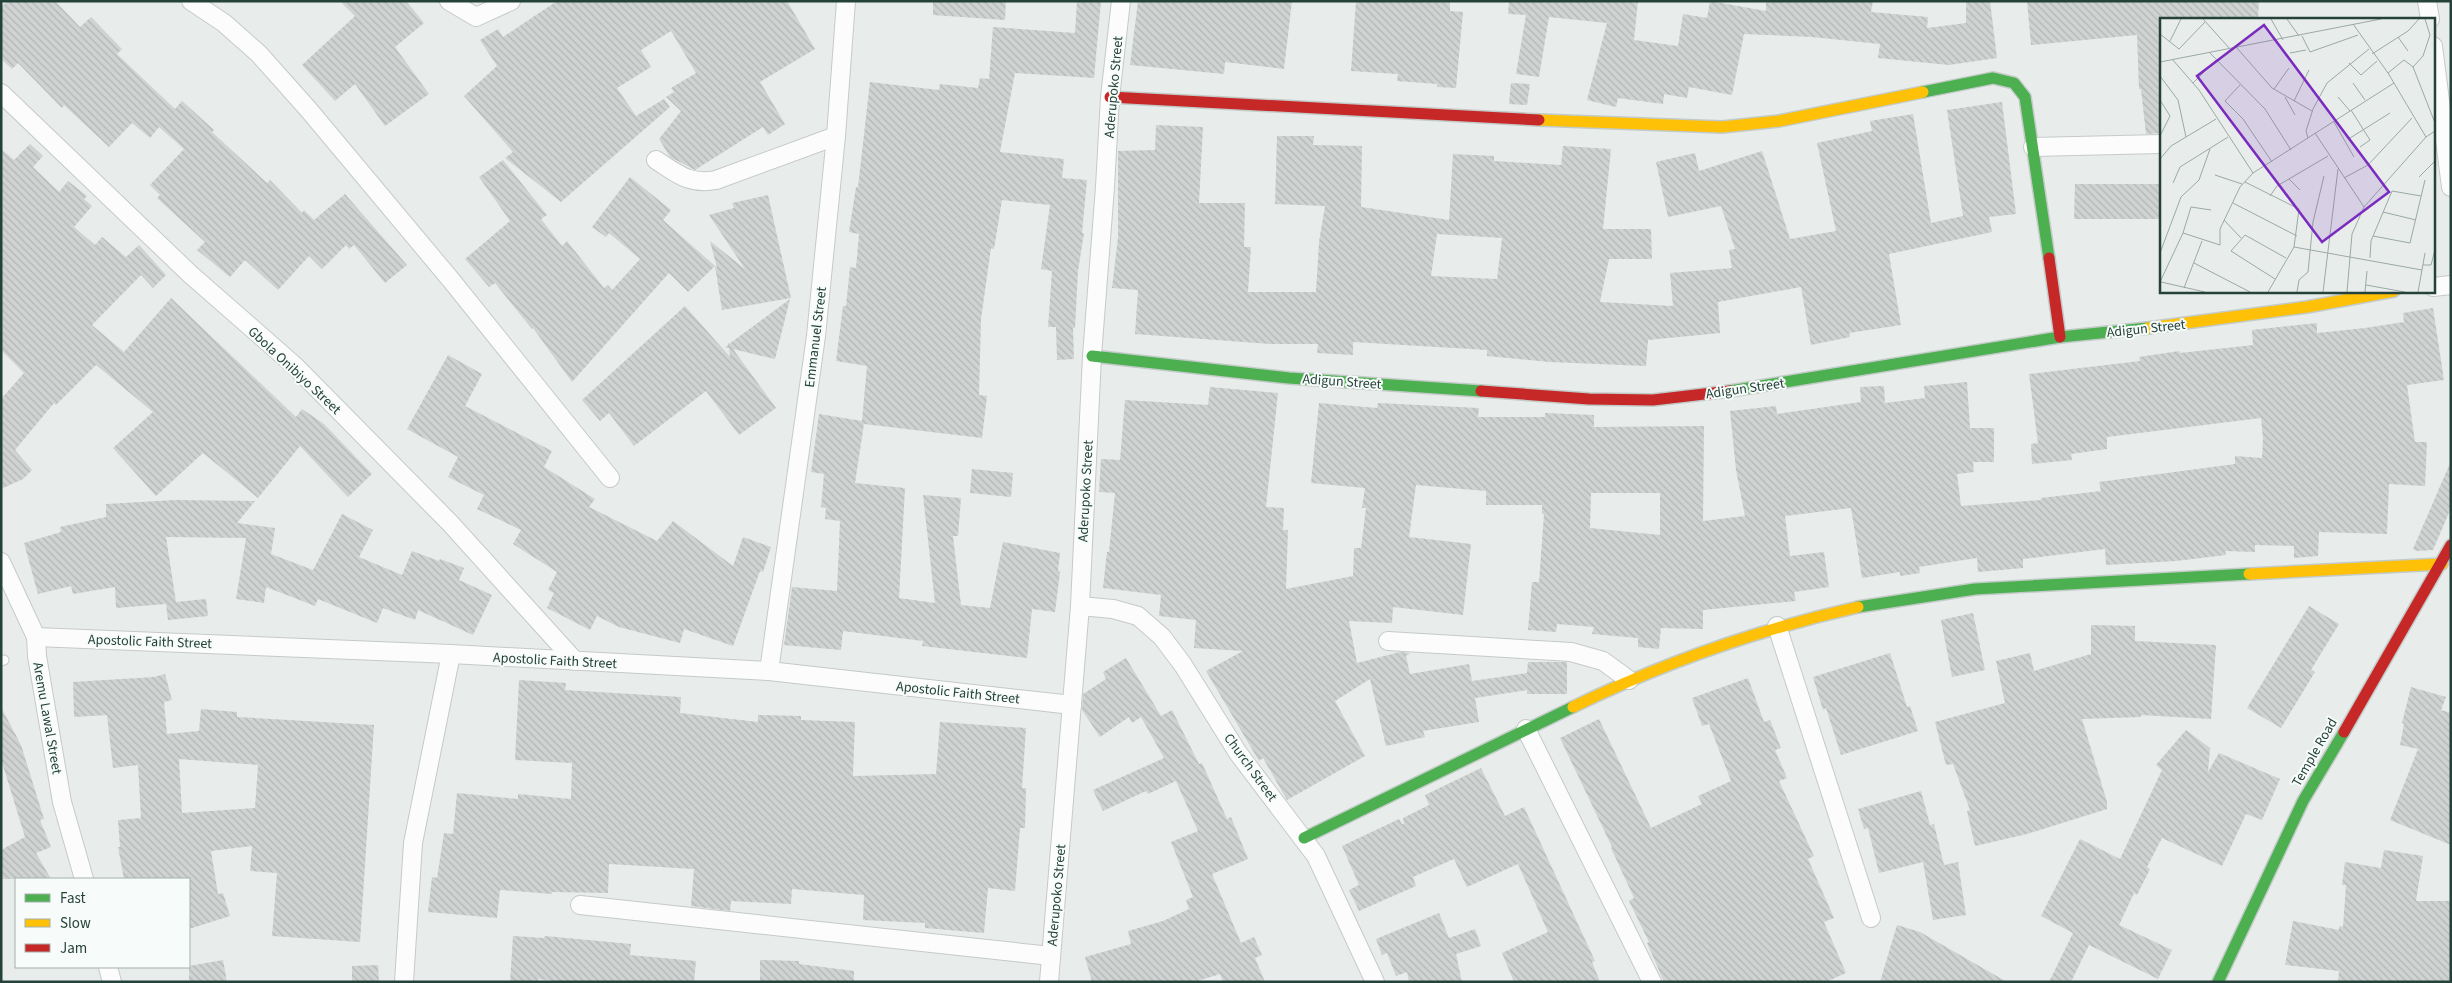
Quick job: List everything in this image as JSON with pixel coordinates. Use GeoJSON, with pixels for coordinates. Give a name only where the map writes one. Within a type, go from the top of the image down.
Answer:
{"type":"FeatureCollection","features":[{"type":"Feature","properties":{"kind":"street"},"geometry":{"type":"LineString","coordinates":[[191,1],[224,23],[259,54],[302,102],[451,280],[610,478]]}},
{"type":"Feature","properties":{"kind":"street"},"geometry":{"type":"LineString","coordinates":[[449,1],[476,17],[510,1]]}},
{"type":"Feature","properties":{"kind":"street","name":"Emmanuel Street"},"geometry":{"type":"LineString","coordinates":[[769,671],[816,336],[836,136],[846,1]]}},
{"type":"Feature","properties":{"kind":"street","name":"Aderupoko Street"},"geometry":{"type":"LineString","coordinates":[[1049,982],[1080,606],[1092,356],[1106,187],[1110,97],[1122,1]]}},
{"type":"Feature","properties":{"kind":"street"},"geometry":{"type":"LineString","coordinates":[[2427,1],[2430,18]]}},
{"type":"Feature","properties":{"kind":"street"},"geometry":{"type":"LineString","coordinates":[[2434,59],[2451,187]]}},
{"type":"Feature","properties":{"kind":"street"},"geometry":{"type":"LineString","coordinates":[[1110,97],[1521,119],[1722,127],[1779,121],[1993,78],[2014,83],[2025,97],[2060,337]]}},
{"type":"Feature","properties":{"kind":"street","name":"Gbola Onibiyo Street"},"geometry":{"type":"LineString","coordinates":[[1,93],[190,274],[295,366],[450,523],[575,660]]}},
{"type":"Feature","properties":{"kind":"street"},"geometry":{"type":"LineString","coordinates":[[656,160],[687,180],[701,183],[716,180],[836,136]]}},
{"type":"Feature","properties":{"kind":"street"},"geometry":{"type":"LineString","coordinates":[[2033,147],[2160,144]]}},
{"type":"Feature","properties":{"kind":"street"},"geometry":{"type":"LineString","coordinates":[[2434,287],[2451,285]]}},
{"type":"Feature","properties":{"kind":"street","name":"Adigun Street"},"geometry":{"type":"LineString","coordinates":[[1092,356],[1289,378],[1588,399],[1653,400],[1776,385],[2060,337],[2230,318],[2307,307],[2389,292]]}},
{"type":"Feature","properties":{"kind":"street","name":"Temple Road"},"geometry":{"type":"LineString","coordinates":[[2218,982],[2303,801],[2442,564],[2451,544]]}},
{"type":"Feature","properties":{"kind":"street","name":"Aremu Lawal Street"},"geometry":{"type":"LineString","coordinates":[[1,562],[36,637],[37,656],[62,802],[84,878]]}},
{"type":"Feature","properties":{"kind":"street"},"geometry":{"type":"LineString","coordinates":[[1304,838],[1629,680],[1777,626],[1870,604],[1975,589],[2442,564]]}},
{"type":"Feature","properties":{"kind":"street","name":"Church Street"},"geometry":{"type":"LineString","coordinates":[[1080,606],[1113,608],[1138,616],[1162,637],[1183,665],[1238,753],[1316,856],[1375,982]]}},
{"type":"Feature","properties":{"kind":"street"},"geometry":{"type":"LineString","coordinates":[[1777,626],[1870,918]]}},
{"type":"Feature","properties":{"kind":"street","name":"Apostolic Faith Street"},"geometry":{"type":"LineString","coordinates":[[36,637],[451,654],[769,671],[1072,705]]}},
{"type":"Feature","properties":{"kind":"street"},"geometry":{"type":"LineString","coordinates":[[1388,641],[1571,652],[1603,660],[1629,680]]}},
{"type":"Feature","properties":{"kind":"street"},"geometry":{"type":"LineString","coordinates":[[404,982],[413,842],[451,654]]}},
{"type":"Feature","properties":{"kind":"street"},"geometry":{"type":"LineString","coordinates":[[1526,729],[1652,982]]}},
{"type":"Feature","properties":{"kind":"street"},"geometry":{"type":"LineString","coordinates":[[580,905],[1051,956]]}},
{"type":"Feature","properties":{"kind":"street"},"geometry":{"type":"LineString","coordinates":[[108,968],[112,982]]}},
{"type":"Feature","properties":{"kind":"building"},"geometry":{"type":"Polygon","coordinates":[[[8,1],[55,1],[80,27],[91,17],[122,49],[117,54],[175,109],[182,101],[267,183],[270,180],[302,213],[304,210],[314,220],[345,194],[407,265],[385,283],[354,245],[349,249],[346,245],[322,269],[309,256],[278,290],[245,260],[230,277],[197,250],[205,242],[157,198],[160,195],[150,185],[184,149],[159,127],[150,138],[132,123],[109,147],[64,105],[62,108],[18,63],[12,69],[1,59],[1,7],[8,1]]]}},
{"type":"Feature","properties":{"kind":"building"},"geometry":{"type":"Polygon","coordinates":[[[340,1],[406,1],[424,23],[395,47],[429,94],[385,126],[355,84],[335,101],[302,65],[355,16],[340,1]]]}},
{"type":"Feature","properties":{"kind":"building"},"geometry":{"type":"Polygon","coordinates":[[[557,1],[787,1],[815,49],[760,82],[785,124],[768,135],[763,127],[695,170],[670,157],[659,139],[681,111],[666,97],[674,92],[671,88],[696,73],[671,31],[641,50],[651,67],[617,88],[636,116],[664,99],[670,107],[561,202],[505,158],[513,152],[464,96],[497,66],[480,40],[498,29],[503,37],[557,1]]]}},
{"type":"Feature","properties":{"kind":"building"},"geometry":{"type":"Polygon","coordinates":[[[933,1],[1006,1],[1005,20],[933,15],[933,1]]]}},
{"type":"Feature","properties":{"kind":"building"},"geometry":{"type":"Polygon","coordinates":[[[1077,1],[1101,1],[1094,78],[1015,73],[1000,152],[1064,159],[1062,178],[1087,180],[1082,233],[1084,233],[1078,271],[1075,328],[1073,328],[1074,359],[1057,360],[1056,327],[1048,327],[1052,271],[1041,269],[1050,205],[1002,200],[994,249],[991,248],[981,319],[979,395],[987,396],[982,438],[864,424],[855,483],[905,488],[899,598],[935,603],[923,495],[961,498],[958,536],[953,536],[961,605],[990,608],[1003,542],[1060,553],[1058,571],[1060,572],[1055,612],[1032,609],[1027,658],[922,646],[923,641],[843,631],[841,650],[784,645],[792,587],[837,591],[840,521],[825,519],[826,508],[821,507],[824,474],[811,472],[819,414],[862,421],[867,366],[836,361],[843,306],[846,306],[850,267],[856,268],[859,234],[849,232],[856,187],[858,187],[870,82],[939,90],[940,84],[978,88],[980,78],[989,79],[993,27],[1075,33],[1077,1]]]}},
{"type":"Feature","properties":{"kind":"building"},"geometry":{"type":"Polygon","coordinates":[[[1138,1],[1292,1],[1284,69],[1225,62],[1224,74],[1130,65],[1138,1]]]}},
{"type":"Feature","properties":{"kind":"building"},"geometry":{"type":"Polygon","coordinates":[[[1356,1],[1450,1],[1450,11],[1463,12],[1456,88],[1437,87],[1437,84],[1397,81],[1398,74],[1351,71],[1356,1]]]}},
{"type":"Feature","properties":{"kind":"building"},"geometry":{"type":"Polygon","coordinates":[[[1509,1],[1638,1],[1634,40],[1678,46],[1683,14],[1707,18],[1710,1],[1766,11],[1766,1],[1873,1],[1871,12],[1928,17],[1927,28],[1966,23],[1966,1],[1990,1],[1997,58],[1949,65],[1878,58],[1880,44],[1812,37],[1744,34],[1732,95],[1689,87],[1687,98],[1664,94],[1663,104],[1618,98],[1616,107],[1587,100],[1607,23],[1549,17],[1539,77],[1516,74],[1526,15],[1508,14],[1509,1]]]}},
{"type":"Feature","properties":{"kind":"building"},"geometry":{"type":"Polygon","coordinates":[[[2027,1],[2259,1],[2258,18],[2160,18],[2160,133],[2146,134],[2141,89],[2139,89],[2137,35],[2031,45],[2027,1]]]}},
{"type":"Feature","properties":{"kind":"building"},"geometry":{"type":"Polygon","coordinates":[[[1511,83],[1530,84],[1527,105],[1509,104],[1511,83]]]}},
{"type":"Feature","properties":{"kind":"building"},"geometry":{"type":"Polygon","coordinates":[[[2002,102],[2016,214],[1989,217],[1992,232],[1889,254],[1901,325],[1849,333],[1850,337],[1811,345],[1801,287],[1718,302],[1720,333],[1648,340],[1646,366],[1550,362],[1487,356],[1487,350],[1353,342],[1353,355],[1317,353],[1318,344],[1270,344],[1135,334],[1138,290],[1112,288],[1118,237],[1118,151],[1155,150],[1156,125],[1203,127],[1199,203],[1245,203],[1244,247],[1251,247],[1248,292],[1316,292],[1319,242],[1325,206],[1275,204],[1277,136],[1314,136],[1313,145],[1362,146],[1361,207],[1449,220],[1453,154],[1494,156],[1494,161],[1561,165],[1563,146],[1611,149],[1603,229],[1651,229],[1652,259],[1609,259],[1600,302],[1673,306],[1670,273],[1732,268],[1729,250],[1735,249],[1721,206],[1668,217],[1656,162],[1695,153],[1699,171],[1762,151],[1790,239],[1836,231],[1817,143],[1872,131],[1870,121],[1913,114],[1931,223],[1963,216],[1947,110],[2002,102]],[[1437,234],[1431,276],[1497,279],[1502,238],[1437,234]]]}},
{"type":"Feature","properties":{"kind":"building"},"geometry":{"type":"Polygon","coordinates":[[[30,144],[43,156],[33,167],[59,192],[68,181],[87,196],[84,199],[92,206],[74,227],[95,245],[102,237],[126,257],[139,245],[166,275],[153,288],[141,275],[92,325],[124,352],[171,298],[296,417],[302,409],[324,424],[372,474],[348,497],[300,446],[258,498],[203,453],[156,496],[113,448],[153,412],[96,365],[56,405],[54,403],[15,450],[32,470],[23,479],[1,489],[1,399],[24,373],[1,350],[1,149],[14,160],[30,144]]]}},
{"type":"Feature","properties":{"kind":"building"},"geometry":{"type":"Polygon","coordinates":[[[503,160],[547,215],[541,219],[562,246],[567,241],[604,288],[608,285],[612,290],[640,259],[609,233],[606,237],[592,227],[630,177],[671,210],[663,220],[715,266],[688,292],[669,273],[572,382],[533,328],[495,283],[489,287],[465,259],[510,221],[479,177],[503,160]]]}},
{"type":"Feature","properties":{"kind":"building"},"geometry":{"type":"Polygon","coordinates":[[[2075,184],[2160,184],[2160,219],[2074,219],[2075,184]]]}},
{"type":"Feature","properties":{"kind":"building"},"geometry":{"type":"Polygon","coordinates":[[[768,195],[791,298],[722,310],[715,266],[717,268],[710,241],[745,269],[709,215],[734,208],[732,203],[768,195]]]}},
{"type":"Feature","properties":{"kind":"building"},"geometry":{"type":"Polygon","coordinates":[[[790,299],[775,359],[733,349],[776,408],[739,435],[706,391],[634,446],[609,413],[600,421],[582,400],[685,306],[730,357],[729,348],[725,348],[728,342],[729,344],[790,299]]]}},
{"type":"Feature","properties":{"kind":"building"},"geometry":{"type":"Polygon","coordinates":[[[2433,308],[2444,380],[2407,385],[2415,442],[2427,442],[2425,486],[2389,484],[2387,534],[2319,532],[2318,556],[2294,558],[2294,546],[2255,545],[2255,552],[2225,551],[2226,555],[2176,561],[2106,565],[2105,549],[2023,559],[2023,568],[1978,572],[1977,558],[1919,567],[1920,573],[1900,576],[1900,572],[1862,578],[1851,508],[1785,516],[1790,556],[1824,552],[1829,587],[1794,592],[1796,601],[1703,610],[1703,629],[1661,628],[1659,649],[1638,647],[1638,638],[1592,634],[1594,627],[1557,624],[1556,632],[1528,630],[1532,582],[1539,582],[1544,514],[1542,514],[1542,505],[1486,505],[1486,491],[1416,485],[1409,537],[1471,544],[1463,615],[1393,607],[1392,623],[1349,621],[1357,663],[1400,652],[1410,653],[1406,656],[1410,674],[1469,664],[1472,681],[1527,673],[1528,662],[1567,662],[1567,694],[1527,694],[1527,690],[1475,698],[1479,722],[1423,731],[1425,737],[1386,746],[1370,679],[1335,701],[1365,756],[1287,800],[1263,758],[1259,761],[1206,671],[1243,651],[1194,648],[1196,620],[1159,616],[1161,595],[1103,588],[1115,493],[1099,492],[1101,459],[1120,460],[1125,400],[1208,405],[1210,387],[1278,393],[1266,507],[1284,508],[1283,530],[1288,530],[1286,589],[1353,576],[1354,548],[1361,548],[1366,508],[1362,508],[1365,488],[1311,483],[1319,403],[1377,408],[1378,403],[1479,408],[1478,417],[1545,417],[1545,413],[1594,415],[1594,427],[1704,426],[1703,521],[1745,516],[1736,470],[1730,411],[1776,406],[1777,414],[1861,402],[1860,387],[1884,386],[1885,403],[1925,398],[1924,386],[1967,382],[1970,428],[1994,428],[1994,462],[1973,462],[1974,472],[1957,474],[1961,506],[2041,500],[2041,498],[2101,491],[2099,482],[2235,464],[2235,456],[2262,458],[2261,418],[2107,437],[2107,449],[2071,454],[2072,460],[2032,464],[2031,444],[2038,443],[2029,374],[2140,361],[2139,357],[2179,351],[2180,353],[2253,345],[2252,330],[2317,323],[2317,333],[2404,322],[2403,313],[2433,308]],[[1591,493],[1590,528],[1660,535],[1660,493],[1591,493]]]}},
{"type":"Feature","properties":{"kind":"building"},"geometry":{"type":"Polygon","coordinates":[[[448,355],[482,374],[465,406],[552,451],[544,467],[595,499],[589,507],[657,541],[673,521],[733,566],[743,537],[771,547],[763,572],[760,571],[733,646],[684,629],[680,643],[619,627],[597,616],[590,630],[547,608],[554,593],[548,590],[557,572],[513,544],[521,530],[477,509],[484,495],[448,477],[458,457],[407,429],[448,355]]]}},
{"type":"Feature","properties":{"kind":"building"},"geometry":{"type":"Polygon","coordinates":[[[2451,461],[2451,508],[2433,550],[2417,551],[2413,549],[2451,461]]]}},
{"type":"Feature","properties":{"kind":"building"},"geometry":{"type":"Polygon","coordinates":[[[972,469],[1013,473],[1011,497],[970,493],[972,469]]]}},
{"type":"Feature","properties":{"kind":"building"},"geometry":{"type":"Polygon","coordinates":[[[175,500],[255,501],[237,523],[275,528],[271,554],[313,570],[342,514],[373,530],[359,557],[402,575],[412,551],[439,561],[440,559],[464,568],[459,580],[492,595],[473,635],[418,610],[415,620],[383,608],[377,623],[318,599],[315,606],[266,587],[264,603],[236,599],[246,538],[166,537],[176,602],[206,599],[208,616],[168,620],[166,604],[116,608],[115,587],[73,594],[71,586],[38,594],[24,543],[61,532],[60,527],[106,517],[106,504],[175,500]]]}},
{"type":"Feature","properties":{"kind":"building"},"geometry":{"type":"Polygon","coordinates":[[[2309,606],[2339,624],[2311,670],[2315,672],[2281,728],[2247,708],[2309,606]]]}},
{"type":"Feature","properties":{"kind":"building"},"geometry":{"type":"Polygon","coordinates":[[[1973,613],[1985,670],[1952,677],[1941,620],[1973,613]]]}},
{"type":"Feature","properties":{"kind":"building"},"geometry":{"type":"Polygon","coordinates":[[[2091,625],[2135,626],[2135,641],[2216,645],[2211,719],[2141,715],[2141,717],[2082,719],[2107,802],[2107,809],[2027,834],[1975,846],[1967,811],[1970,810],[1953,764],[1946,765],[1935,722],[2005,703],[1996,661],[2030,653],[2034,671],[2091,654],[2091,625]]]}},
{"type":"Feature","properties":{"kind":"building"},"geometry":{"type":"Polygon","coordinates":[[[1890,653],[1907,707],[1910,706],[1918,731],[1841,755],[1826,708],[1823,710],[1813,677],[1890,653]]]}},
{"type":"Feature","properties":{"kind":"building"},"geometry":{"type":"Polygon","coordinates":[[[1126,658],[1161,716],[1172,710],[1199,764],[1202,763],[1227,819],[1231,817],[1248,859],[1212,874],[1241,943],[1254,937],[1262,955],[1255,958],[1265,982],[1223,982],[1220,974],[1194,982],[1092,982],[1085,957],[1131,944],[1128,931],[1163,921],[1189,909],[1186,900],[1193,897],[1171,842],[1198,831],[1176,781],[1148,794],[1146,791],[1103,811],[1093,790],[1164,758],[1141,717],[1132,723],[1129,717],[1100,737],[1082,710],[1083,694],[1106,679],[1103,672],[1126,658]]]}},
{"type":"Feature","properties":{"kind":"building"},"geometry":{"type":"Polygon","coordinates":[[[165,674],[172,700],[164,702],[167,734],[199,731],[201,709],[237,712],[237,717],[374,725],[360,942],[272,936],[277,873],[250,871],[252,846],[211,851],[218,894],[223,893],[230,916],[190,929],[190,878],[124,878],[118,847],[120,847],[118,820],[141,818],[138,765],[113,768],[107,715],[74,717],[73,682],[154,677],[165,674]],[[179,759],[182,813],[255,808],[258,765],[179,759]]]}},
{"type":"Feature","properties":{"kind":"building"},"geometry":{"type":"Polygon","coordinates":[[[1748,678],[1764,722],[1770,720],[1781,748],[1775,750],[1787,778],[1779,781],[1814,856],[1808,859],[1834,918],[1824,922],[1846,973],[1826,982],[1664,982],[1647,943],[1649,942],[1629,901],[1634,898],[1560,738],[1599,719],[1651,828],[1702,804],[1698,796],[1731,781],[1709,724],[1702,726],[1692,698],[1748,678]]]}},
{"type":"Feature","properties":{"kind":"building"},"geometry":{"type":"Polygon","coordinates":[[[519,680],[566,683],[565,690],[681,697],[680,713],[758,722],[758,715],[801,716],[801,720],[855,722],[853,776],[936,774],[940,722],[1026,728],[1022,788],[1026,788],[1025,828],[1020,828],[1015,891],[988,888],[984,933],[925,928],[925,923],[863,920],[864,895],[792,889],[791,904],[731,901],[730,911],[691,906],[694,869],[609,864],[608,893],[552,892],[552,894],[500,890],[497,918],[428,912],[432,877],[437,878],[444,833],[453,834],[457,793],[518,799],[518,794],[571,799],[572,763],[515,760],[519,680]]]}},
{"type":"Feature","properties":{"kind":"building"},"geometry":{"type":"Polygon","coordinates":[[[2411,687],[2446,697],[2441,710],[2451,713],[2451,845],[2390,820],[2418,749],[2400,745],[2404,724],[2402,723],[2411,687]]]}},
{"type":"Feature","properties":{"kind":"building"},"geometry":{"type":"Polygon","coordinates":[[[1,707],[21,745],[44,819],[40,820],[51,847],[36,853],[50,878],[1,879],[1,850],[25,837],[1,759],[1,707]]]}},
{"type":"Feature","properties":{"kind":"building"},"geometry":{"type":"Polygon","coordinates":[[[2186,730],[2210,748],[2208,772],[2219,753],[2280,779],[2262,820],[2246,814],[2222,866],[2162,838],[2147,867],[2150,869],[2137,895],[2134,893],[2119,925],[2172,950],[2158,979],[2089,945],[2071,982],[2049,982],[2073,933],[2041,916],[2080,839],[2120,859],[2162,770],[2156,765],[2186,730]]]}},
{"type":"Feature","properties":{"kind":"building"},"geometry":{"type":"Polygon","coordinates":[[[1481,768],[1505,816],[1524,807],[1595,961],[1592,962],[1600,982],[1514,982],[1502,953],[1548,932],[1518,864],[1467,887],[1454,859],[1413,877],[1416,886],[1359,911],[1349,890],[1359,885],[1342,846],[1399,819],[1404,824],[1403,818],[1429,805],[1425,795],[1481,768]]]}},
{"type":"Feature","properties":{"kind":"building"},"geometry":{"type":"Polygon","coordinates":[[[1921,791],[1930,825],[1934,824],[1944,865],[1958,862],[1966,915],[1933,920],[1923,862],[1879,873],[1868,828],[1864,829],[1858,809],[1921,791]]]}},
{"type":"Feature","properties":{"kind":"building"},"geometry":{"type":"Polygon","coordinates":[[[2384,850],[2423,856],[2416,901],[2451,901],[2451,982],[2338,982],[2339,971],[2285,965],[2293,921],[2339,930],[2339,926],[2343,927],[2346,885],[2342,885],[2345,862],[2381,868],[2384,850]]]}},
{"type":"Feature","properties":{"kind":"building"},"geometry":{"type":"Polygon","coordinates":[[[1439,913],[1449,938],[1475,929],[1481,946],[1456,954],[1462,982],[1409,982],[1407,972],[1396,976],[1387,953],[1382,955],[1376,939],[1439,913]]]}},
{"type":"Feature","properties":{"kind":"building"},"geometry":{"type":"Polygon","coordinates":[[[1897,925],[1920,932],[2007,982],[1880,982],[1897,925]]]}},
{"type":"Feature","properties":{"kind":"building"},"geometry":{"type":"Polygon","coordinates":[[[513,936],[544,938],[545,936],[631,944],[630,955],[696,961],[694,982],[564,982],[538,979],[538,982],[510,982],[513,936]]]}},
{"type":"Feature","properties":{"kind":"building"},"geometry":{"type":"Polygon","coordinates":[[[223,960],[227,982],[189,982],[190,966],[223,960]]]}},
{"type":"Feature","properties":{"kind":"building"},"geometry":{"type":"Polygon","coordinates":[[[760,960],[799,961],[799,964],[854,971],[854,982],[760,982],[760,960]]]}},
{"type":"Feature","properties":{"kind":"building"},"geometry":{"type":"Polygon","coordinates":[[[378,965],[379,982],[352,982],[352,966],[378,965]]]}},
{"type":"Feature","properties":{"kind":"traffic: fast"},"geometry":{"type":"LineString","coordinates":[[1923,92],[1993,78],[2014,83],[2025,97],[2049,258]]}},
{"type":"Feature","properties":{"kind":"traffic: fast"},"geometry":{"type":"LineString","coordinates":[[1730,391],[2060,337],[2148,328]]}},
{"type":"Feature","properties":{"kind":"traffic: fast"},"geometry":{"type":"LineString","coordinates":[[1092,356],[1289,378],[1481,391]]}},
{"type":"Feature","properties":{"kind":"traffic: fast"},"geometry":{"type":"LineString","coordinates":[[1858,607],[1975,589],[2249,574]]}},
{"type":"Feature","properties":{"kind":"traffic: fast"},"geometry":{"type":"LineString","coordinates":[[1304,838],[1573,707]]}},
{"type":"Feature","properties":{"kind":"traffic: fast"},"geometry":{"type":"LineString","coordinates":[[2218,982],[2303,801],[2344,732]]}},
{"type":"Feature","properties":{"kind":"traffic: slow"},"geometry":{"type":"LineString","coordinates":[[1539,120],[1722,127],[1779,121],[1923,92]]}},
{"type":"Feature","properties":{"kind":"traffic: slow"},"geometry":{"type":"LineString","coordinates":[[2148,328],[2307,307],[2389,292]]}},
{"type":"Feature","properties":{"kind":"traffic: slow"},"geometry":{"type":"LineString","coordinates":[[2249,574],[2442,564]]}},
{"type":"Feature","properties":{"kind":"traffic: slow"},"geometry":{"type":"LineString","coordinates":[[1573,707],[1642,676],[1713,649],[1785,626],[1858,607]]}},
{"type":"Feature","properties":{"kind":"traffic: jam"},"geometry":{"type":"LineString","coordinates":[[1110,97],[1539,120]]}},
{"type":"Feature","properties":{"kind":"traffic: jam"},"geometry":{"type":"LineString","coordinates":[[2049,258],[2060,337]]}},
{"type":"Feature","properties":{"kind":"traffic: jam"},"geometry":{"type":"LineString","coordinates":[[1481,391],[1589,399],[1653,400],[1730,391]]}},
{"type":"Feature","properties":{"kind":"traffic: jam"},"geometry":{"type":"LineString","coordinates":[[2344,732],[2451,545]]}}]}
